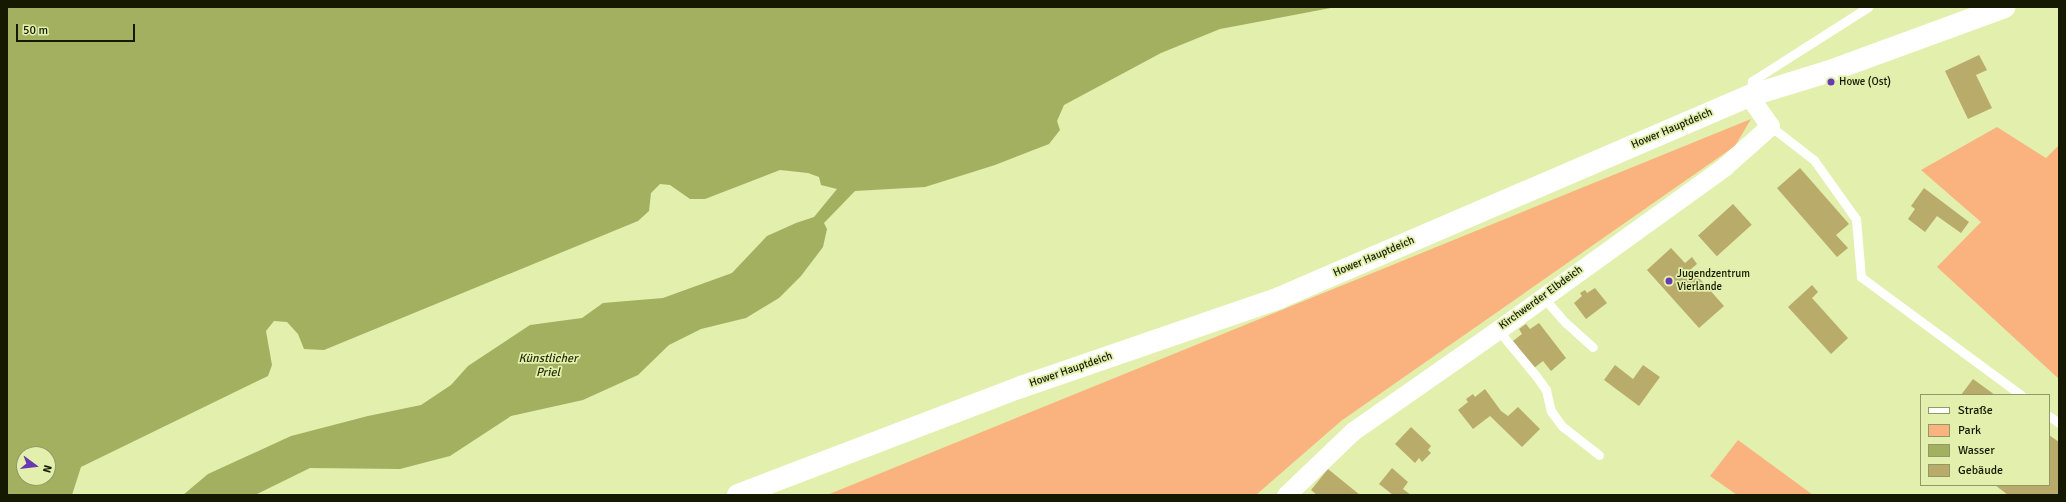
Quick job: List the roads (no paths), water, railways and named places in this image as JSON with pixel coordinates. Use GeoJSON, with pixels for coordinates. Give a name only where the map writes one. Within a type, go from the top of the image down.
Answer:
{"type":"FeatureCollection","features":[{"type":"Feature","properties":{"kind":"street","name":"Hower Hauptdeich"},"geometry":{"type":"LineString","coordinates":[[738,495],[1022,387],[1279,298],[1749,96],[1827,72],[2005,7]]}},
{"type":"Feature","properties":{"kind":"street"},"geometry":{"type":"LineString","coordinates":[[1749,96],[1770,126]]}},
{"type":"Feature","properties":{"kind":"street","name":"Kirchwerder Elbdeich"},"geometry":{"type":"LineString","coordinates":[[1286,495],[1353,431],[1498,330],[1725,166],[1770,126]]}},
{"type":"Feature","properties":{"kind":"lane"},"geometry":{"type":"LineString","coordinates":[[1749,96],[1752,81],[1868,7]]}},
{"type":"Feature","properties":{"kind":"lane"},"geometry":{"type":"LineString","coordinates":[[1770,126],[1814,160],[1856,219],[1861,277],[2020,394]]}},
{"type":"Feature","properties":{"kind":"lane"},"geometry":{"type":"LineString","coordinates":[[1543,297],[1566,323],[1593,347]]}},
{"type":"Feature","properties":{"kind":"lane"},"geometry":{"type":"LineString","coordinates":[[1498,330],[1546,390],[1551,411],[1562,426],[1599,455]]}},
{"type":"Feature","properties":{"kind":"lane"},"geometry":{"type":"LineString","coordinates":[[2050,417],[2059,423]]}},
{"type":"Feature","properties":{"kind":"water","name":"Künstlicher Priel"},"geometry":{"type":"Polygon","coordinates":[[[7,7],[1336,7],[1220,29],[1161,53],[1064,105],[1057,121],[1060,130],[1049,144],[995,165],[925,187],[855,191],[824,223],[827,229],[823,247],[801,276],[779,298],[746,318],[701,329],[669,345],[638,375],[583,400],[511,416],[450,456],[400,469],[310,468],[255,495],[183,495],[208,474],[291,436],[368,416],[421,405],[451,385],[468,366],[530,325],[582,318],[603,303],[663,298],[732,273],[767,236],[814,217],[837,189],[821,185],[819,177],[808,173],[780,170],[705,199],[690,199],[670,185],[660,184],[651,193],[649,211],[638,221],[324,350],[304,349],[298,334],[287,322],[274,321],[266,331],[272,365],[268,376],[81,467],[72,495],[7,495],[7,7]]]}},
{"type":"Feature","properties":{"kind":"place","name":"Howe (Ost)"},"geometry":{"type":"Point","coordinates":[1831,82]}},
{"type":"Feature","properties":{"kind":"place","name":"Jugendzentrum Vierlande"},"geometry":{"type":"Point","coordinates":[1669,281]}}]}
